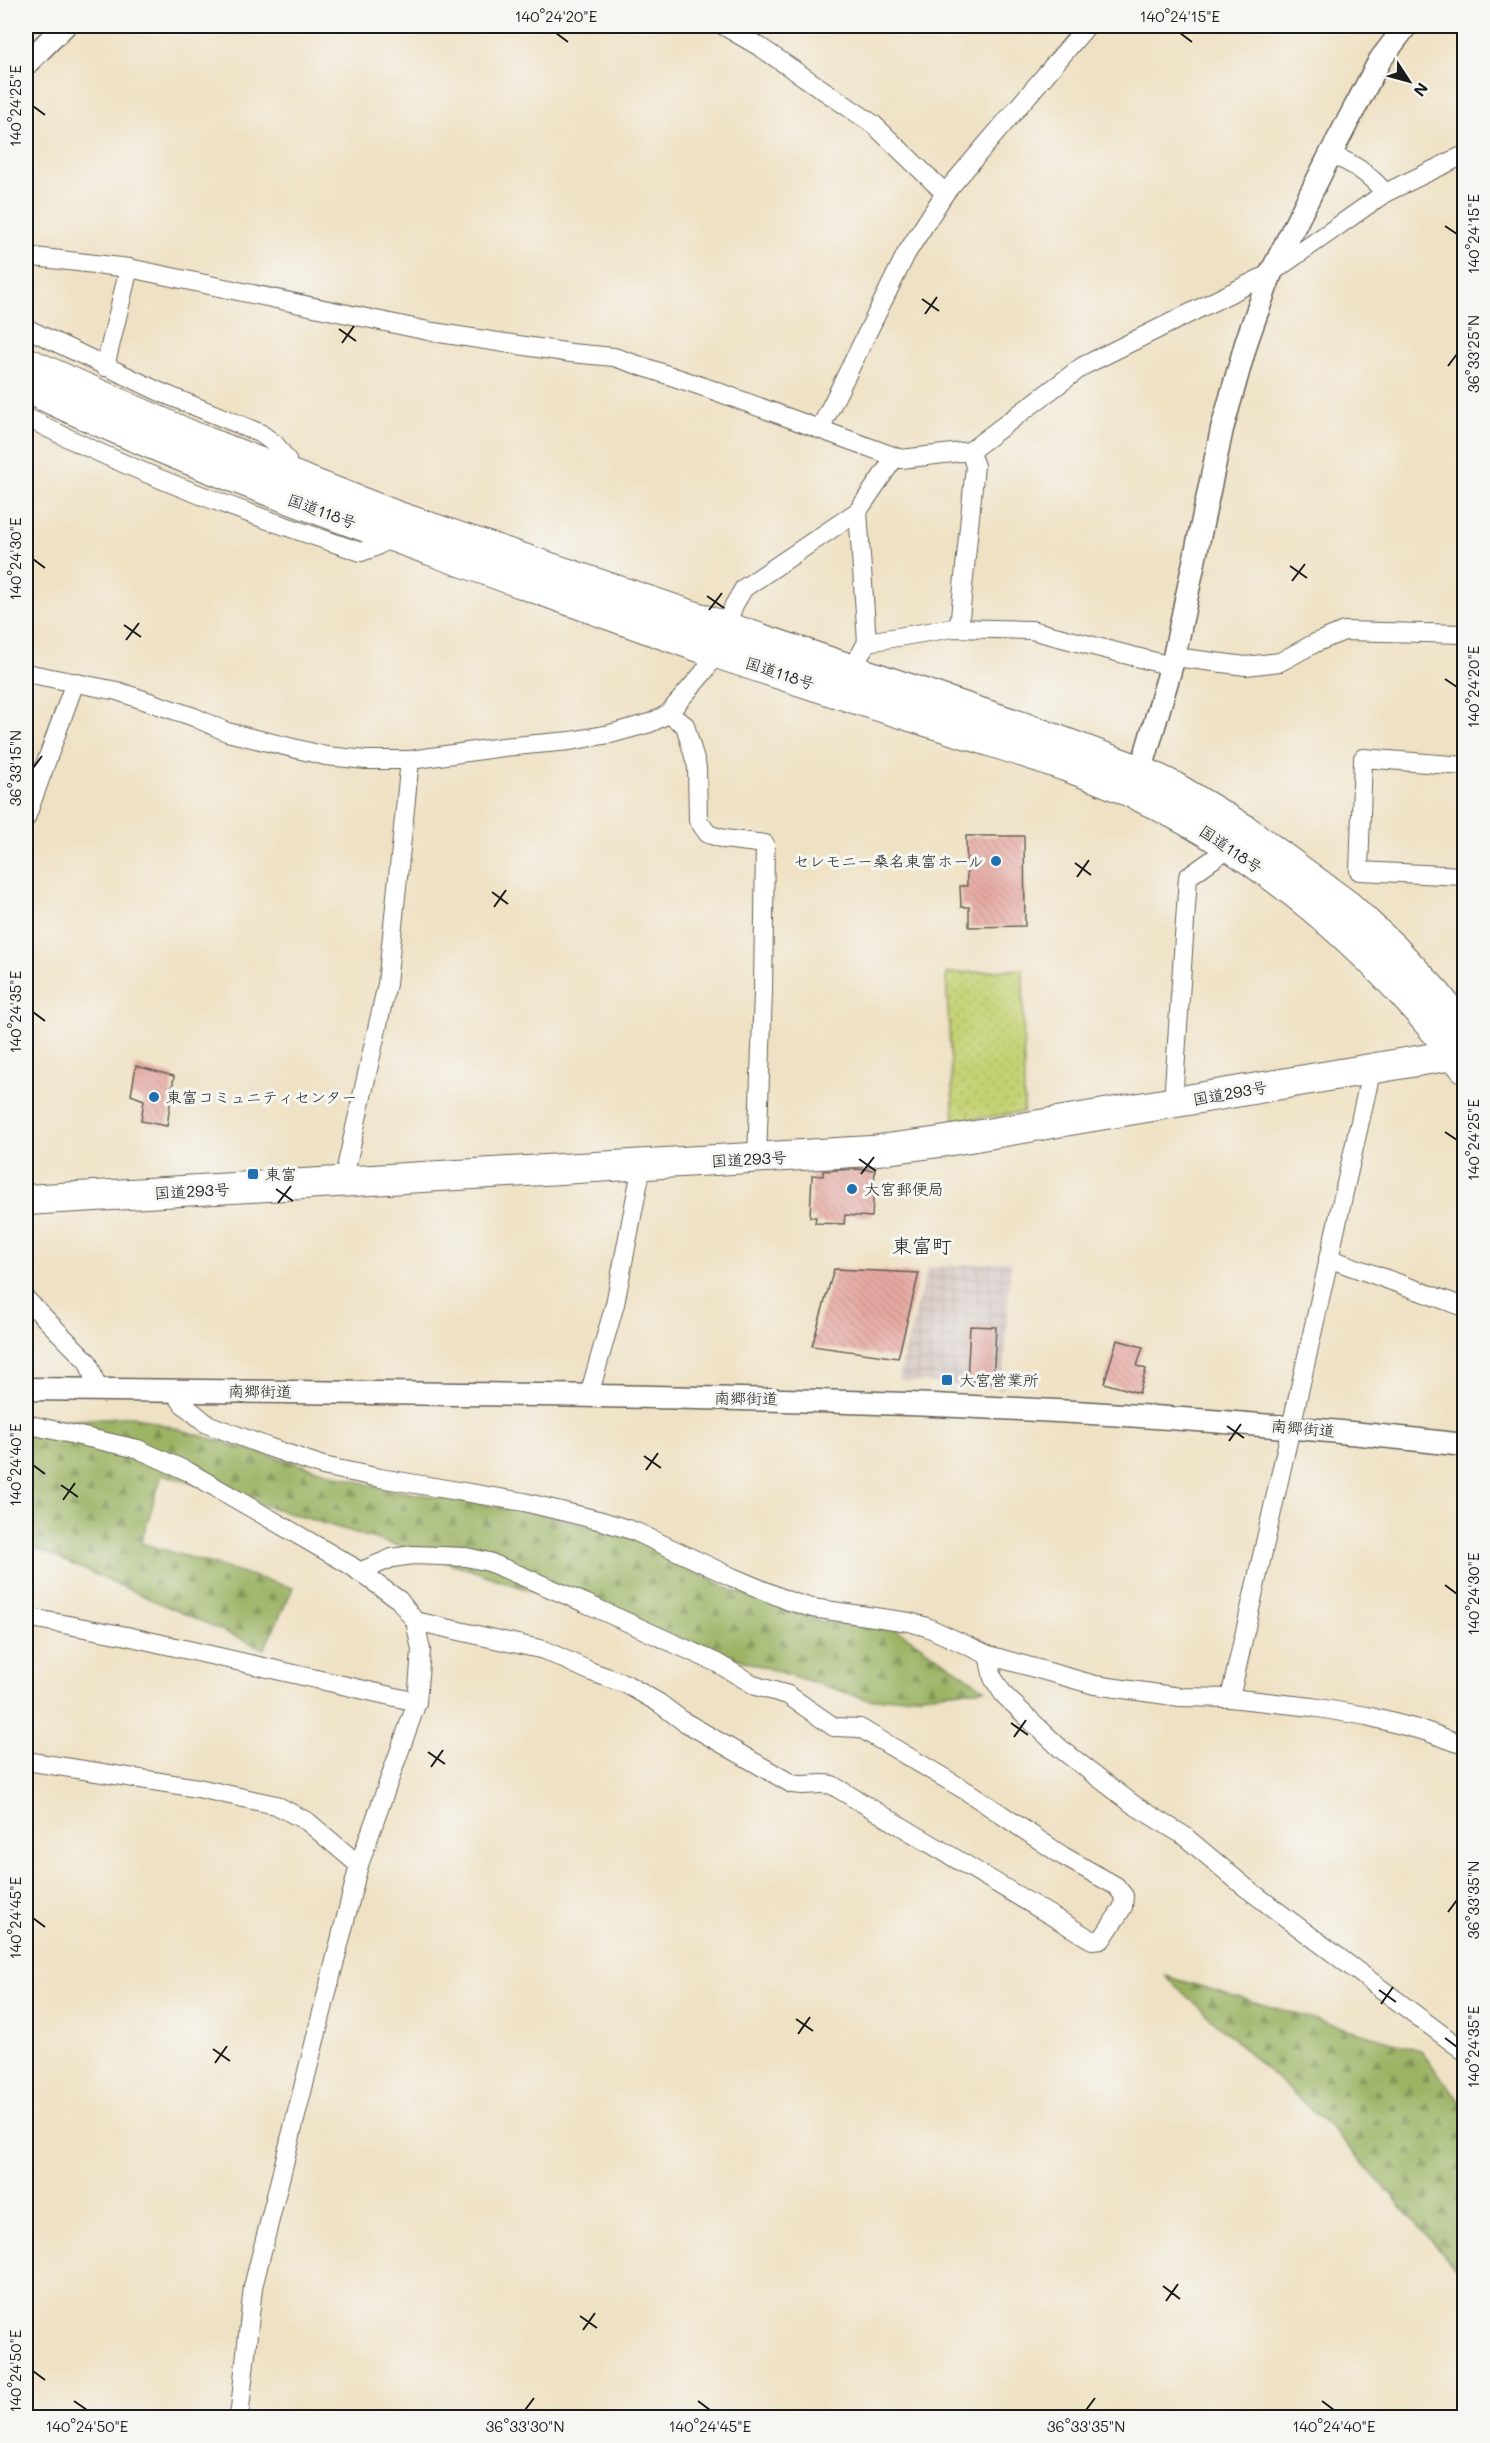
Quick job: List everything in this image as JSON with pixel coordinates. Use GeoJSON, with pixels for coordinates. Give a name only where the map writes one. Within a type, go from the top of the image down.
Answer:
{"type":"FeatureCollection","features":[{"type":"Feature","properties":{"kind":"highway","name":"国道118号"},"geometry":{"type":"LineString","coordinates":[[26,362],[196,438],[720,640],[1017,750],[1138,782],[1174,787],[1244,829],[1347,905],[1394,949],[1437,995],[1462,1051]]}},
{"type":"Feature","properties":{"kind":"highway","name":"国道118号"},"geometry":{"type":"LineString","coordinates":[[26,387],[191,461],[393,536],[720,640],[852,670],[1025,728],[1138,782],[1333,923],[1462,1051]]}},
{"type":"Feature","properties":{"kind":"highway","name":"国道293号"},"geometry":{"type":"LineString","coordinates":[[26,1200],[859,1152],[940,1142],[1462,1051]]}},
{"type":"Feature","properties":{"kind":"street"},"geometry":{"type":"LineString","coordinates":[[26,64],[64,26]]}},
{"type":"Feature","properties":{"kind":"street"},"geometry":{"type":"LineString","coordinates":[[724,26],[760,47],[873,124],[945,193]]}},
{"type":"Feature","properties":{"kind":"street"},"geometry":{"type":"LineString","coordinates":[[820,429],[906,254],[945,193],[1087,26]]}},
{"type":"Feature","properties":{"kind":"street"},"geometry":{"type":"LineString","coordinates":[[1138,782],[1173,661],[1222,429],[1246,340],[1271,273],[1330,155],[1380,60],[1406,26]]}},
{"type":"Feature","properties":{"kind":"street"},"geometry":{"type":"LineString","coordinates":[[1330,155],[1341,158],[1370,175],[1385,192]]}},
{"type":"Feature","properties":{"kind":"street"},"geometry":{"type":"LineString","coordinates":[[26,256],[129,268],[433,332],[571,353],[614,357],[900,459],[970,452],[1083,366],[1271,273],[1385,192],[1464,155]]}},
{"type":"Feature","properties":{"kind":"street"},"geometry":{"type":"LineString","coordinates":[[105,367],[129,268]]}},
{"type":"Feature","properties":{"kind":"street"},"geometry":{"type":"LineString","coordinates":[[26,328],[105,367],[260,433],[274,444],[287,460],[286,472]]}},
{"type":"Feature","properties":{"kind":"street"},"geometry":{"type":"LineString","coordinates":[[26,417],[90,449],[181,488],[267,521],[362,552],[393,536]]}},
{"type":"Feature","properties":{"kind":"street"},"geometry":{"type":"LineString","coordinates":[[959,628],[975,466],[970,452]]}},
{"type":"Feature","properties":{"kind":"street"},"geometry":{"type":"LineString","coordinates":[[26,673],[145,699],[227,732],[326,756],[367,760],[410,760],[610,734],[650,723],[668,714],[704,672],[744,588],[858,511],[895,457]]}},
{"type":"Feature","properties":{"kind":"street"},"geometry":{"type":"LineString","coordinates":[[852,670],[867,642],[858,511]]}},
{"type":"Feature","properties":{"kind":"street"},"geometry":{"type":"LineString","coordinates":[[867,642],[959,628],[1031,630],[1173,661],[1246,666],[1280,662],[1315,643],[1344,631],[1464,634]]}},
{"type":"Feature","properties":{"kind":"street"},"geometry":{"type":"LineString","coordinates":[[26,818],[75,682]]}},
{"type":"Feature","properties":{"kind":"street"},"geometry":{"type":"LineString","coordinates":[[668,714],[684,725],[697,767],[698,820],[708,834],[724,839],[765,844],[757,1158]]}},
{"type":"Feature","properties":{"kind":"street"},"geometry":{"type":"LineString","coordinates":[[1464,766],[1363,758],[1359,872],[1464,876]]}},
{"type":"Feature","properties":{"kind":"street"},"geometry":{"type":"LineString","coordinates":[[343,1182],[387,984],[410,760]]}},
{"type":"Feature","properties":{"kind":"street"},"geometry":{"type":"LineString","coordinates":[[1173,1102],[1188,877],[1230,847]]}},
{"type":"Feature","properties":{"kind":"street"},"geometry":{"type":"LineString","coordinates":[[1230,1698],[1372,1068]]}},
{"type":"Feature","properties":{"kind":"street"},"geometry":{"type":"LineString","coordinates":[[589,1395],[615,1304],[642,1165]]}},
{"type":"Feature","properties":{"kind":"street"},"geometry":{"type":"LineString","coordinates":[[1328,1258],[1464,1307]]}},
{"type":"Feature","properties":{"kind":"street"},"geometry":{"type":"LineString","coordinates":[[26,1299],[88,1362],[98,1390]]}},
{"type":"Feature","properties":{"kind":"street","name":"南郷街道"},"geometry":{"type":"LineString","coordinates":[[26,1389],[589,1395],[946,1404],[1143,1414],[1464,1445]]}},
{"type":"Feature","properties":{"kind":"street"},"geometry":{"type":"LineString","coordinates":[[173,1390],[183,1404],[207,1424],[323,1466],[524,1502],[602,1521],[634,1531],[789,1601],[834,1613],[866,1614],[909,1622],[927,1627],[987,1655],[1095,1685],[1180,1697],[1230,1698],[1312,1707],[1367,1716],[1425,1731],[1464,1745]]}},
{"type":"Feature","properties":{"kind":"street"},"geometry":{"type":"LineString","coordinates":[[26,1424],[138,1449],[189,1472],[359,1572],[399,1600],[415,1621],[421,1650],[417,1702],[359,1865],[253,2287],[239,2418]]}},
{"type":"Feature","properties":{"kind":"street"},"geometry":{"type":"LineString","coordinates":[[359,1572],[392,1558],[412,1555],[466,1557],[489,1562],[585,1603],[717,1663],[756,1686],[788,1695],[834,1727],[860,1728],[968,1792],[1064,1856],[1116,1886],[1124,1896],[1123,1907],[1102,1939],[1092,1940],[832,1785],[792,1784],[683,1721],[659,1703],[626,1684],[592,1672],[544,1650],[415,1621]]}},
{"type":"Feature","properties":{"kind":"street"},"geometry":{"type":"LineString","coordinates":[[26,1617],[138,1638],[417,1702]]}},
{"type":"Feature","properties":{"kind":"street"},"geometry":{"type":"LineString","coordinates":[[987,1655],[993,1678],[1004,1695],[1061,1749],[1134,1804],[1183,1835],[1245,1887],[1464,2051]]}},
{"type":"Feature","properties":{"kind":"street"},"geometry":{"type":"LineString","coordinates":[[26,1761],[198,1788],[276,1805],[308,1822],[359,1865]]}},
{"type":"Feature","properties":{"kind":"shaded area"},"geometry":{"type":"Polygon","coordinates":[[[1011,1261],[1003,1389],[898,1380],[927,1268],[1011,1261]]]}},
{"type":"Feature","properties":{"kind":"green space"},"geometry":{"type":"Polygon","coordinates":[[[1023,969],[1024,1112],[954,1122],[946,974],[1023,969]]]}},
{"type":"Feature","properties":{"kind":"green space"},"geometry":{"type":"Polygon","coordinates":[[[133,1416],[385,1489],[527,1511],[633,1537],[729,1589],[823,1622],[893,1627],[985,1689],[870,1700],[622,1623],[431,1556],[162,1474],[141,1543],[293,1588],[264,1649],[26,1544],[26,1424],[133,1416]]]}},
{"type":"Feature","properties":{"kind":"green space"},"geometry":{"type":"Polygon","coordinates":[[[1165,1976],[1420,2050],[1464,2107],[1464,2277],[1334,2131],[1165,1976]]]}},
{"type":"Feature","properties":{"kind":"building","name":"セレモニー桑名東富ホール"},"geometry":{"type":"Polygon","coordinates":[[[966,836],[1024,836],[1025,926],[969,927],[969,907],[961,907],[960,886],[967,886],[966,836]]]}},
{"type":"Feature","properties":{"kind":"building","name":"東富コミュニティセンター"},"geometry":{"type":"Polygon","coordinates":[[[136,1066],[174,1076],[167,1126],[141,1121],[144,1100],[131,1095],[136,1066]]]}},
{"type":"Feature","properties":{"kind":"building","name":"大宮郵便局"},"geometry":{"type":"Polygon","coordinates":[[[875,1170],[872,1217],[845,1215],[844,1224],[815,1223],[816,1217],[810,1217],[812,1175],[823,1176],[823,1171],[875,1170]]]}},
{"type":"Feature","properties":{"kind":"building"},"geometry":{"type":"Polygon","coordinates":[[[834,1269],[919,1273],[898,1358],[812,1346],[834,1269]]]}},
{"type":"Feature","properties":{"kind":"building"},"geometry":{"type":"Polygon","coordinates":[[[970,1326],[996,1327],[993,1382],[967,1381],[970,1326]]]}},
{"type":"Feature","properties":{"kind":"building"},"geometry":{"type":"Polygon","coordinates":[[[1117,1340],[1143,1347],[1137,1366],[1146,1369],[1139,1393],[1104,1383],[1117,1340]]]}},
{"type":"Feature","properties":{"kind":"place","name":"セレモニー桑名東富ホール"},"geometry":{"type":"Point","coordinates":[996,861]}},
{"type":"Feature","properties":{"kind":"place","name":"東富コミュニティセンター"},"geometry":{"type":"Point","coordinates":[154,1097]}},
{"type":"Feature","properties":{"kind":"place","name":"東富"},"geometry":{"type":"Point","coordinates":[253,1174]}},
{"type":"Feature","properties":{"kind":"place","name":"大宮郵便局"},"geometry":{"type":"Point","coordinates":[852,1189]}},
{"type":"Feature","properties":{"kind":"place","name":"大宮営業所"},"geometry":{"type":"Point","coordinates":[947,1380]}},
{"type":"Feature","properties":{"kind":"district","name":"東富町"},"geometry":{"type":"Point","coordinates":[922,1246]}}]}
